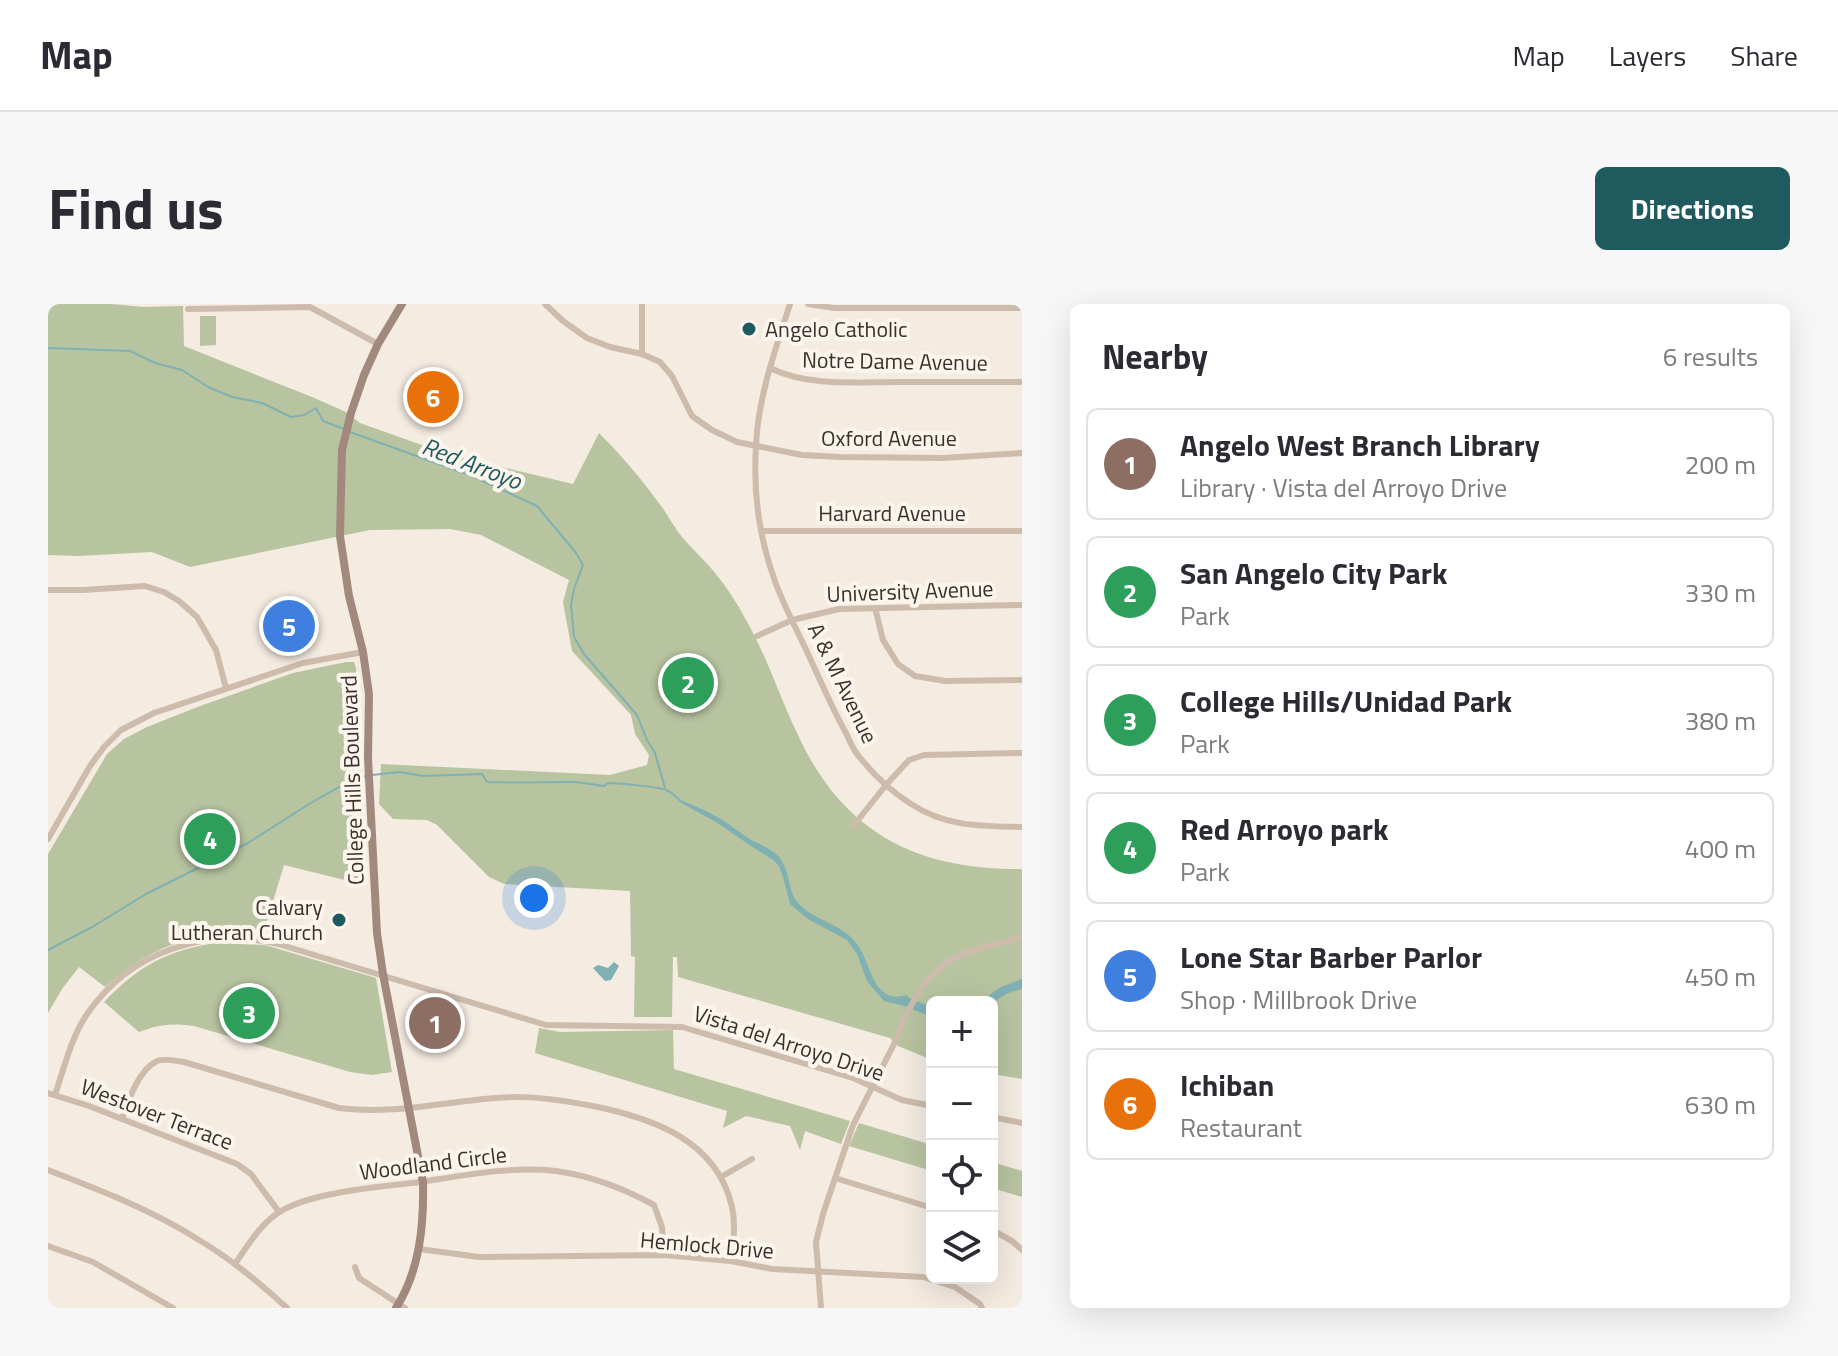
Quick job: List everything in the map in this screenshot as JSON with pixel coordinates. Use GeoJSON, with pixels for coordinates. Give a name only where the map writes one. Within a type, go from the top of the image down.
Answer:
{"type":"FeatureCollection","features":[{"type":"Feature","properties":{"kind":"street","name":"College Hills Boulevard"},"geometry":{"type":"LineString","coordinates":[[400,1307],[419,1249],[424,1214],[423,1182],[377,933],[368,758],[369,694],[340,536],[342,450],[351,413],[378,344],[402,304]]}},
{"type":"Feature","properties":{"kind":"street"},"geometry":{"type":"LineString","coordinates":[[545,304],[587,338],[642,354],[642,304]]}},
{"type":"Feature","properties":{"kind":"street","name":"A & M Avenue"},"geometry":{"type":"LineString","coordinates":[[790,304],[759,408],[756,446],[761,531],[776,584],[858,757],[886,785],[911,804],[955,823],[1022,827]]}},
{"type":"Feature","properties":{"kind":"street"},"geometry":{"type":"LineString","coordinates":[[808,304],[834,308],[1022,308]]}},
{"type":"Feature","properties":{"kind":"street"},"geometry":{"type":"LineString","coordinates":[[188,309],[310,307],[378,344]]}},
{"type":"Feature","properties":{"kind":"street","name":"Oxford Avenue"},"geometry":{"type":"LineString","coordinates":[[642,354],[660,362],[672,376],[692,416],[737,442],[802,455],[839,457],[943,458],[1022,453]]}},
{"type":"Feature","properties":{"kind":"street","name":"Notre Dame Avenue"},"geometry":{"type":"LineString","coordinates":[[770,368],[801,379],[841,382],[1022,382]]}},
{"type":"Feature","properties":{"kind":"street","name":"Harvard Avenue"},"geometry":{"type":"LineString","coordinates":[[761,531],[1022,531]]}},
{"type":"Feature","properties":{"kind":"street"},"geometry":{"type":"LineString","coordinates":[[48,590],[145,586],[164,592],[197,617],[216,650],[226,688]]}},
{"type":"Feature","properties":{"kind":"street","name":"University Avenue"},"geometry":{"type":"LineString","coordinates":[[757,636],[792,620],[839,609],[1022,605]]}},
{"type":"Feature","properties":{"kind":"street"},"geometry":{"type":"LineString","coordinates":[[875,608],[883,640],[898,664],[915,676],[945,681],[1022,680]]}},
{"type":"Feature","properties":{"kind":"street"},"geometry":{"type":"LineString","coordinates":[[48,839],[90,766],[121,730],[154,713],[303,663],[363,652]]}},
{"type":"Feature","properties":{"kind":"street"},"geometry":{"type":"LineString","coordinates":[[854,825],[909,760],[924,755],[1022,753]]}},
{"type":"Feature","properties":{"kind":"street","name":"Vista del Arroyo Drive"},"geometry":{"type":"LineString","coordinates":[[51,1094],[86,1016],[105,992],[134,968],[168,950],[202,940],[238,937],[258,939],[383,974],[546,1025],[682,1027],[853,1078],[902,1100],[926,1105]]}},
{"type":"Feature","properties":{"kind":"street"},"geometry":{"type":"LineString","coordinates":[[821,1308],[816,1242],[853,1125],[908,1011],[925,982],[949,961],[967,952],[1022,937]]}},
{"type":"Feature","properties":{"kind":"street"},"geometry":{"type":"LineString","coordinates":[[122,1119],[130,1096],[146,1071],[157,1061],[169,1060],[339,1108],[364,1111],[409,1110],[498,1097],[545,1099],[608,1109],[680,1135],[702,1152],[721,1177],[732,1207],[734,1236],[731,1261]]}},
{"type":"Feature","properties":{"kind":"street","name":"Westover Terrace"},"geometry":{"type":"LineString","coordinates":[[51,1094],[237,1164],[251,1174],[279,1212]]}},
{"type":"Feature","properties":{"kind":"street"},"geometry":{"type":"LineString","coordinates":[[998,1118],[1022,1123]]}},
{"type":"Feature","properties":{"kind":"street"},"geometry":{"type":"LineString","coordinates":[[721,1177],[752,1159]]}},
{"type":"Feature","properties":{"kind":"street"},"geometry":{"type":"LineString","coordinates":[[48,1170],[102,1190],[199,1240],[235,1264],[287,1308]]}},
{"type":"Feature","properties":{"kind":"street","name":"Woodland Circle"},"geometry":{"type":"LineString","coordinates":[[235,1264],[255,1236],[279,1212],[297,1202],[468,1173],[516,1171],[554,1171],[591,1177],[654,1205],[662,1227],[664,1255]]}},
{"type":"Feature","properties":{"kind":"street"},"geometry":{"type":"LineString","coordinates":[[835,1178],[926,1206]]}},
{"type":"Feature","properties":{"kind":"street"},"geometry":{"type":"LineString","coordinates":[[998,1233],[1022,1250]]}},
{"type":"Feature","properties":{"kind":"street"},"geometry":{"type":"LineString","coordinates":[[48,1246],[93,1262],[173,1308]]}},
{"type":"Feature","properties":{"kind":"street","name":"Hemlock Drive"},"geometry":{"type":"LineString","coordinates":[[419,1249],[479,1257],[664,1255],[819,1273],[923,1277],[955,1287],[982,1308]]}},
{"type":"Feature","properties":{"kind":"street"},"geometry":{"type":"LineString","coordinates":[[355,1267],[359,1278],[400,1307]]}},
{"type":"Feature","properties":{"kind":"green space"},"geometry":{"type":"Polygon","coordinates":[[[48,304],[183,306],[184,346],[312,397],[346,412],[360,423],[447,454],[573,484],[599,433],[637,475],[682,537],[732,596],[757,642],[798,735],[816,769],[837,797],[861,821],[917,853],[984,868],[1022,869],[1022,1079],[998,1075],[998,996],[926,996],[926,1058],[898,1046],[890,1038],[678,977],[677,957],[673,957],[672,1017],[634,1017],[635,957],[631,956],[630,891],[504,884],[489,877],[437,825],[427,820],[393,819],[379,804],[381,764],[610,775],[647,765],[649,755],[635,734],[631,715],[572,651],[563,602],[569,580],[481,535],[450,529],[370,530],[190,567],[152,552],[48,555],[48,304]]]}},
{"type":"Feature","properties":{"kind":"green space"},"geometry":{"type":"Polygon","coordinates":[[[200,316],[216,316],[216,345],[200,346],[200,316]]]}},
{"type":"Feature","properties":{"kind":"green space"},"geometry":{"type":"Polygon","coordinates":[[[354,662],[356,668],[365,885],[284,865],[263,934],[218,934],[178,942],[141,960],[105,987],[79,967],[48,1013],[48,854],[107,754],[124,739],[147,727],[200,706],[293,673],[354,662]]]}},
{"type":"Feature","properties":{"kind":"green space"},"geometry":{"type":"Polygon","coordinates":[[[216,943],[265,945],[376,978],[392,1072],[372,1075],[350,1072],[194,1026],[166,1025],[139,1032],[104,1002],[154,962],[198,946],[216,943]]]}},
{"type":"Feature","properties":{"kind":"green space"},"geometry":{"type":"Polygon","coordinates":[[[539,1028],[560,1032],[673,1030],[674,1069],[850,1121],[841,1144],[805,1131],[800,1150],[790,1126],[746,1116],[723,1128],[727,1111],[535,1053],[539,1028]]]}},
{"type":"Feature","properties":{"kind":"green space"},"geometry":{"type":"Polygon","coordinates":[[[859,1123],[926,1143],[926,1169],[849,1146],[859,1123]]]}},
{"type":"Feature","properties":{"kind":"green space"},"geometry":{"type":"Polygon","coordinates":[[[998,1164],[1022,1171],[1022,1197],[998,1190],[998,1164]]]}},
{"type":"Feature","properties":{"kind":"water"},"geometry":{"type":"Polygon","coordinates":[[[678,799],[717,817],[776,854],[783,862],[797,902],[851,937],[880,989],[895,996],[907,995],[926,1005],[926,1015],[884,1001],[867,981],[857,954],[847,940],[808,919],[790,904],[779,866],[773,860],[678,799]]]}},
{"type":"Feature","properties":{"kind":"water"},"geometry":{"type":"Polygon","coordinates":[[[614,962],[619,966],[611,980],[605,981],[593,968],[598,965],[608,968],[614,962]]]}},
{"type":"Feature","properties":{"kind":"water"},"geometry":{"type":"Polygon","coordinates":[[[1022,979],[1022,989],[998,999],[998,996],[988,996],[1022,979]]]}},
{"type":"Feature","properties":{"kind":"waterway","name":"Red Arroyo"},"geometry":{"type":"LineString","coordinates":[[48,348],[130,351],[155,363],[182,370],[208,387],[232,397],[262,403],[291,417],[304,415],[316,408],[323,421],[344,429]]}},
{"type":"Feature","properties":{"kind":"waterway","name":"Red Arroyo"},"geometry":{"type":"LineString","coordinates":[[350,432],[472,476],[537,506],[583,565],[571,605],[574,637],[584,654],[637,715],[655,753],[665,788]]}},
{"type":"Feature","properties":{"kind":"waterway","name":"Red Arroyo"},"geometry":{"type":"LineString","coordinates":[[372,775],[400,772],[423,776],[482,774],[487,782],[629,784],[666,790],[682,802]]}},
{"type":"Feature","properties":{"kind":"waterway","name":"Red Arroyo"},"geometry":{"type":"LineString","coordinates":[[48,950],[146,894],[248,843],[355,778],[366,776]]}},
{"type":"Feature","properties":{"kind":"place","name":"Angelo Catholic"},"geometry":{"type":"Point","coordinates":[749,329]}},
{"type":"Feature","properties":{"kind":"place","name":"Ichiban"},"geometry":{"type":"Point","coordinates":[433,397]}},
{"type":"Feature","properties":{"kind":"place","name":"Lone Star Barber Parlor"},"geometry":{"type":"Point","coordinates":[289,626]}},
{"type":"Feature","properties":{"kind":"place","name":"San Angelo City Park"},"geometry":{"type":"Point","coordinates":[688,683]}},
{"type":"Feature","properties":{"kind":"place","name":"Red Arroyo park"},"geometry":{"type":"Point","coordinates":[210,839]}},
{"type":"Feature","properties":{"kind":"place","name":"Calvary Lutheran Church"},"geometry":{"type":"Point","coordinates":[339,920]}},
{"type":"Feature","properties":{"kind":"place","name":"College Hills/Unidad Park"},"geometry":{"type":"Point","coordinates":[249,1013]}},
{"type":"Feature","properties":{"kind":"place","name":"Angelo West Branch Library"},"geometry":{"type":"Point","coordinates":[435,1023]}}]}
